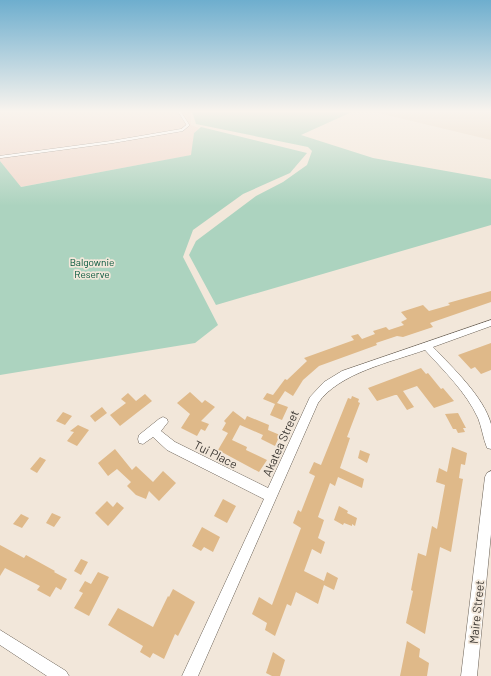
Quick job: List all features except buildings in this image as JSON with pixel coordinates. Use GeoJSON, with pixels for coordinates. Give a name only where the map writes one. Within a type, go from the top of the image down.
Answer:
{"type":"FeatureCollection","features":[{"type":"Feature","properties":{"kind":"street","name":"Akatea Street"},"geometry":{"type":"LineString","coordinates":[[190,676],[314,400],[319,392],[334,380],[345,374],[491,324]]}},
{"type":"Feature","properties":{"kind":"street"},"geometry":{"type":"LineString","coordinates":[[426,346],[470,396],[480,412],[491,444]]}},
{"type":"Feature","properties":{"kind":"street"},"geometry":{"type":"LineString","coordinates":[[143,440],[163,422]]}},
{"type":"Feature","properties":{"kind":"street","name":"Tui Place"},"geometry":{"type":"LineString","coordinates":[[153,431],[171,446],[271,496]]}},
{"type":"Feature","properties":{"kind":"street","name":"Maire Street"},"geometry":{"type":"LineString","coordinates":[[469,676],[491,477]]}},
{"type":"Feature","properties":{"kind":"street"},"geometry":{"type":"LineString","coordinates":[[0,637],[61,676]]}},
{"type":"Feature","properties":{"kind":"lane"},"geometry":{"type":"LineString","coordinates":[[0,157],[108,143]]}},
{"type":"Feature","properties":{"kind":"shaded area"},"geometry":{"type":"Polygon","coordinates":[[[0,143],[193,143],[192,155],[20,187],[0,161],[0,143]]]}},
{"type":"Feature","properties":{"kind":"green space","name":"Balgownie Reserve"},"geometry":{"type":"Polygon","coordinates":[[[193,143],[264,143],[307,153],[290,173],[243,194],[193,230],[183,257],[218,325],[195,343],[0,375],[0,161],[21,187],[191,155],[193,143]]]}},
{"type":"Feature","properties":{"kind":"green space"},"geometry":{"type":"Polygon","coordinates":[[[286,143],[325,143],[373,158],[491,179],[491,225],[216,305],[189,255],[196,241],[256,196],[283,182],[307,165],[312,151],[308,147],[286,143]]]}}]}
